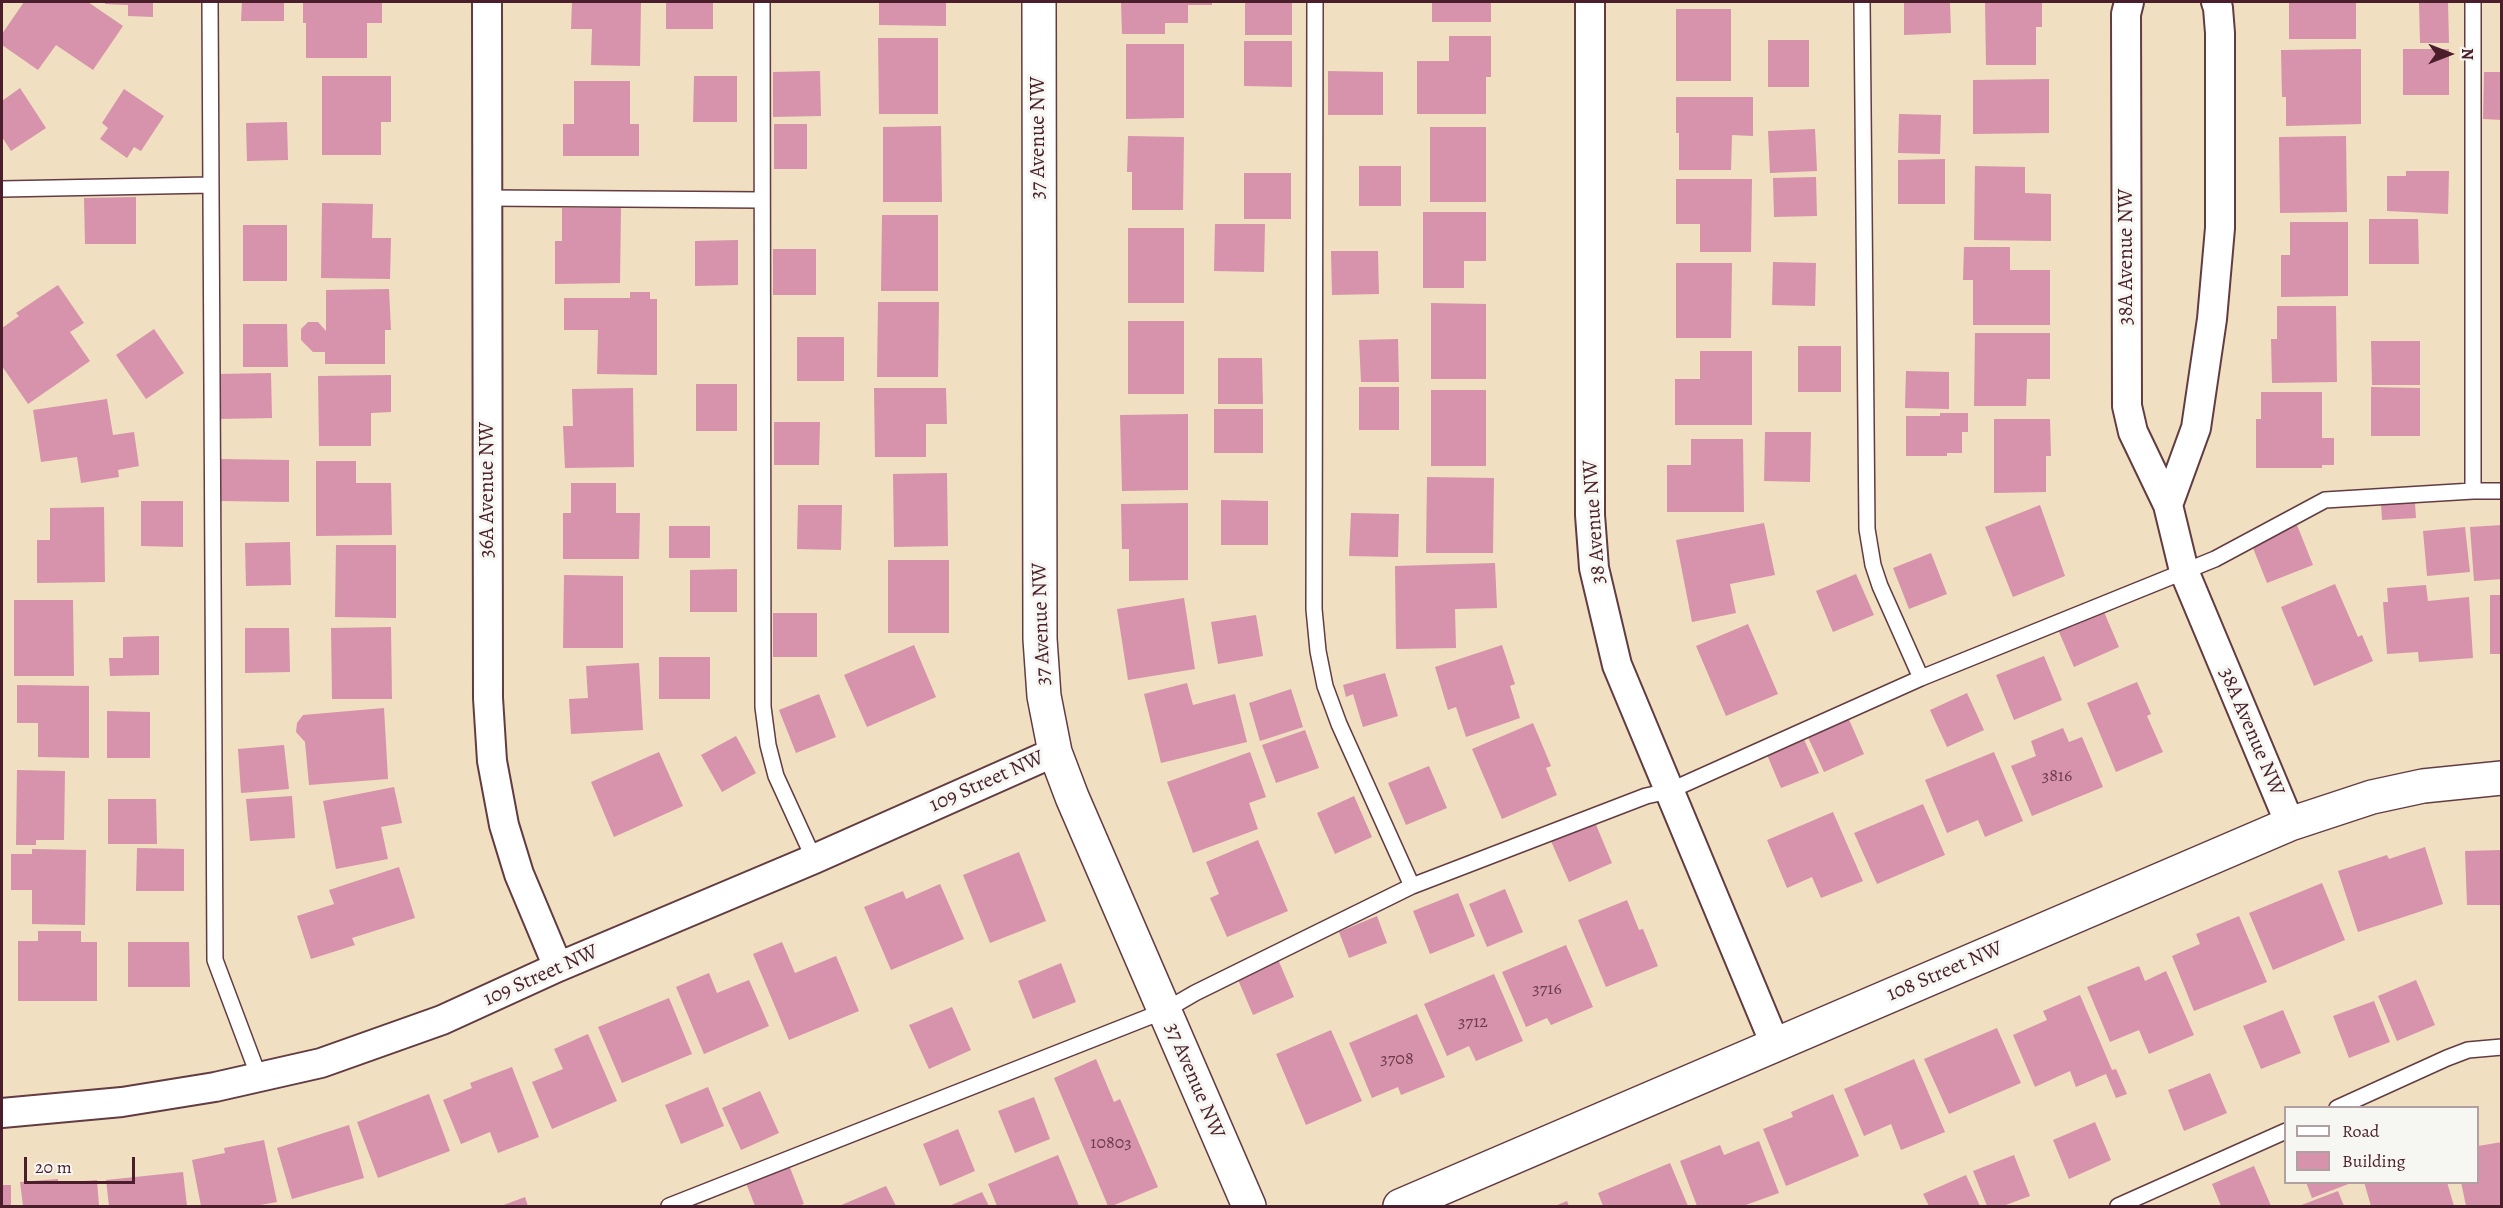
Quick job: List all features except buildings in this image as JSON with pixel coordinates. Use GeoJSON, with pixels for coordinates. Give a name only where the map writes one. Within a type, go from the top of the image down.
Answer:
{"type":"FeatureCollection","features":[{"type":"Feature","properties":{"kind":"street","name":"36A Avenue NW"},"geometry":{"type":"LineString","coordinates":[[487,2],[488,698],[492,760],[504,825],[519,874],[558,967]]}},
{"type":"Feature","properties":{"kind":"street","name":"37 Avenue NW"},"geometry":{"type":"LineString","coordinates":[[1039,2],[1040,639],[1044,696],[1055,752],[1249,1206]]}},
{"type":"Feature","properties":{"kind":"street","name":"38 Avenue NW"},"geometry":{"type":"LineString","coordinates":[[1590,2],[1590,515],[1594,568],[1617,665],[1775,1044]]}},
{"type":"Feature","properties":{"kind":"street","name":"38A Avenue NW"},"geometry":{"type":"LineString","coordinates":[[2129,2],[2126,14],[2127,406],[2133,432],[2168,505],[2184,572],[2290,824]]}},
{"type":"Feature","properties":{"kind":"street"},"geometry":{"type":"LineString","coordinates":[[2168,505],[2196,428],[2212,319],[2220,228],[2220,33],[2216,2]]}},
{"type":"Feature","properties":{"kind":"street","name":"109 Street NW"},"geometry":{"type":"LineString","coordinates":[[2,1113],[122,1102],[259,1077],[321,1063],[442,1020],[558,967],[814,859],[1055,752]]}},
{"type":"Feature","properties":{"kind":"street","name":"108 Street NW"},"geometry":{"type":"LineString","coordinates":[[1400,1206],[2290,824],[2372,797],[2423,786],[2502,778]]}},
{"type":"Feature","properties":{"kind":"lane"},"geometry":{"type":"LineString","coordinates":[[210,2],[215,960],[259,1077]]}},
{"type":"Feature","properties":{"kind":"lane"},"geometry":{"type":"LineString","coordinates":[[762,2],[763,707],[768,745],[776,776],[814,859]]}},
{"type":"Feature","properties":{"kind":"lane"},"geometry":{"type":"LineString","coordinates":[[1315,2],[1314,609],[1318,651],[1325,686],[1340,724],[1412,886]]}},
{"type":"Feature","properties":{"kind":"lane"},"geometry":{"type":"LineString","coordinates":[[1862,2],[1867,529],[1873,565],[1880,585],[1921,678]]}},
{"type":"Feature","properties":{"kind":"lane"},"geometry":{"type":"LineString","coordinates":[[2473,2],[2473,491]]}},
{"type":"Feature","properties":{"kind":"lane"},"geometry":{"type":"LineString","coordinates":[[2,189],[210,185]]}},
{"type":"Feature","properties":{"kind":"lane"},"geometry":{"type":"LineString","coordinates":[[487,198],[761,200]]}},
{"type":"Feature","properties":{"kind":"lane"},"geometry":{"type":"LineString","coordinates":[[669,1206],[1164,1011],[1195,993],[1412,886],[1646,796],[1669,791],[1921,678],[2215,559],[2325,500],[2502,491]]}},
{"type":"Feature","properties":{"kind":"lane"},"geometry":{"type":"LineString","coordinates":[[2339,1106],[2458,1054],[2487,1047],[2502,1047]]}},
{"type":"Feature","properties":{"kind":"lane"},"geometry":{"type":"LineString","coordinates":[[2118,1206],[2284,1132]]}}]}
